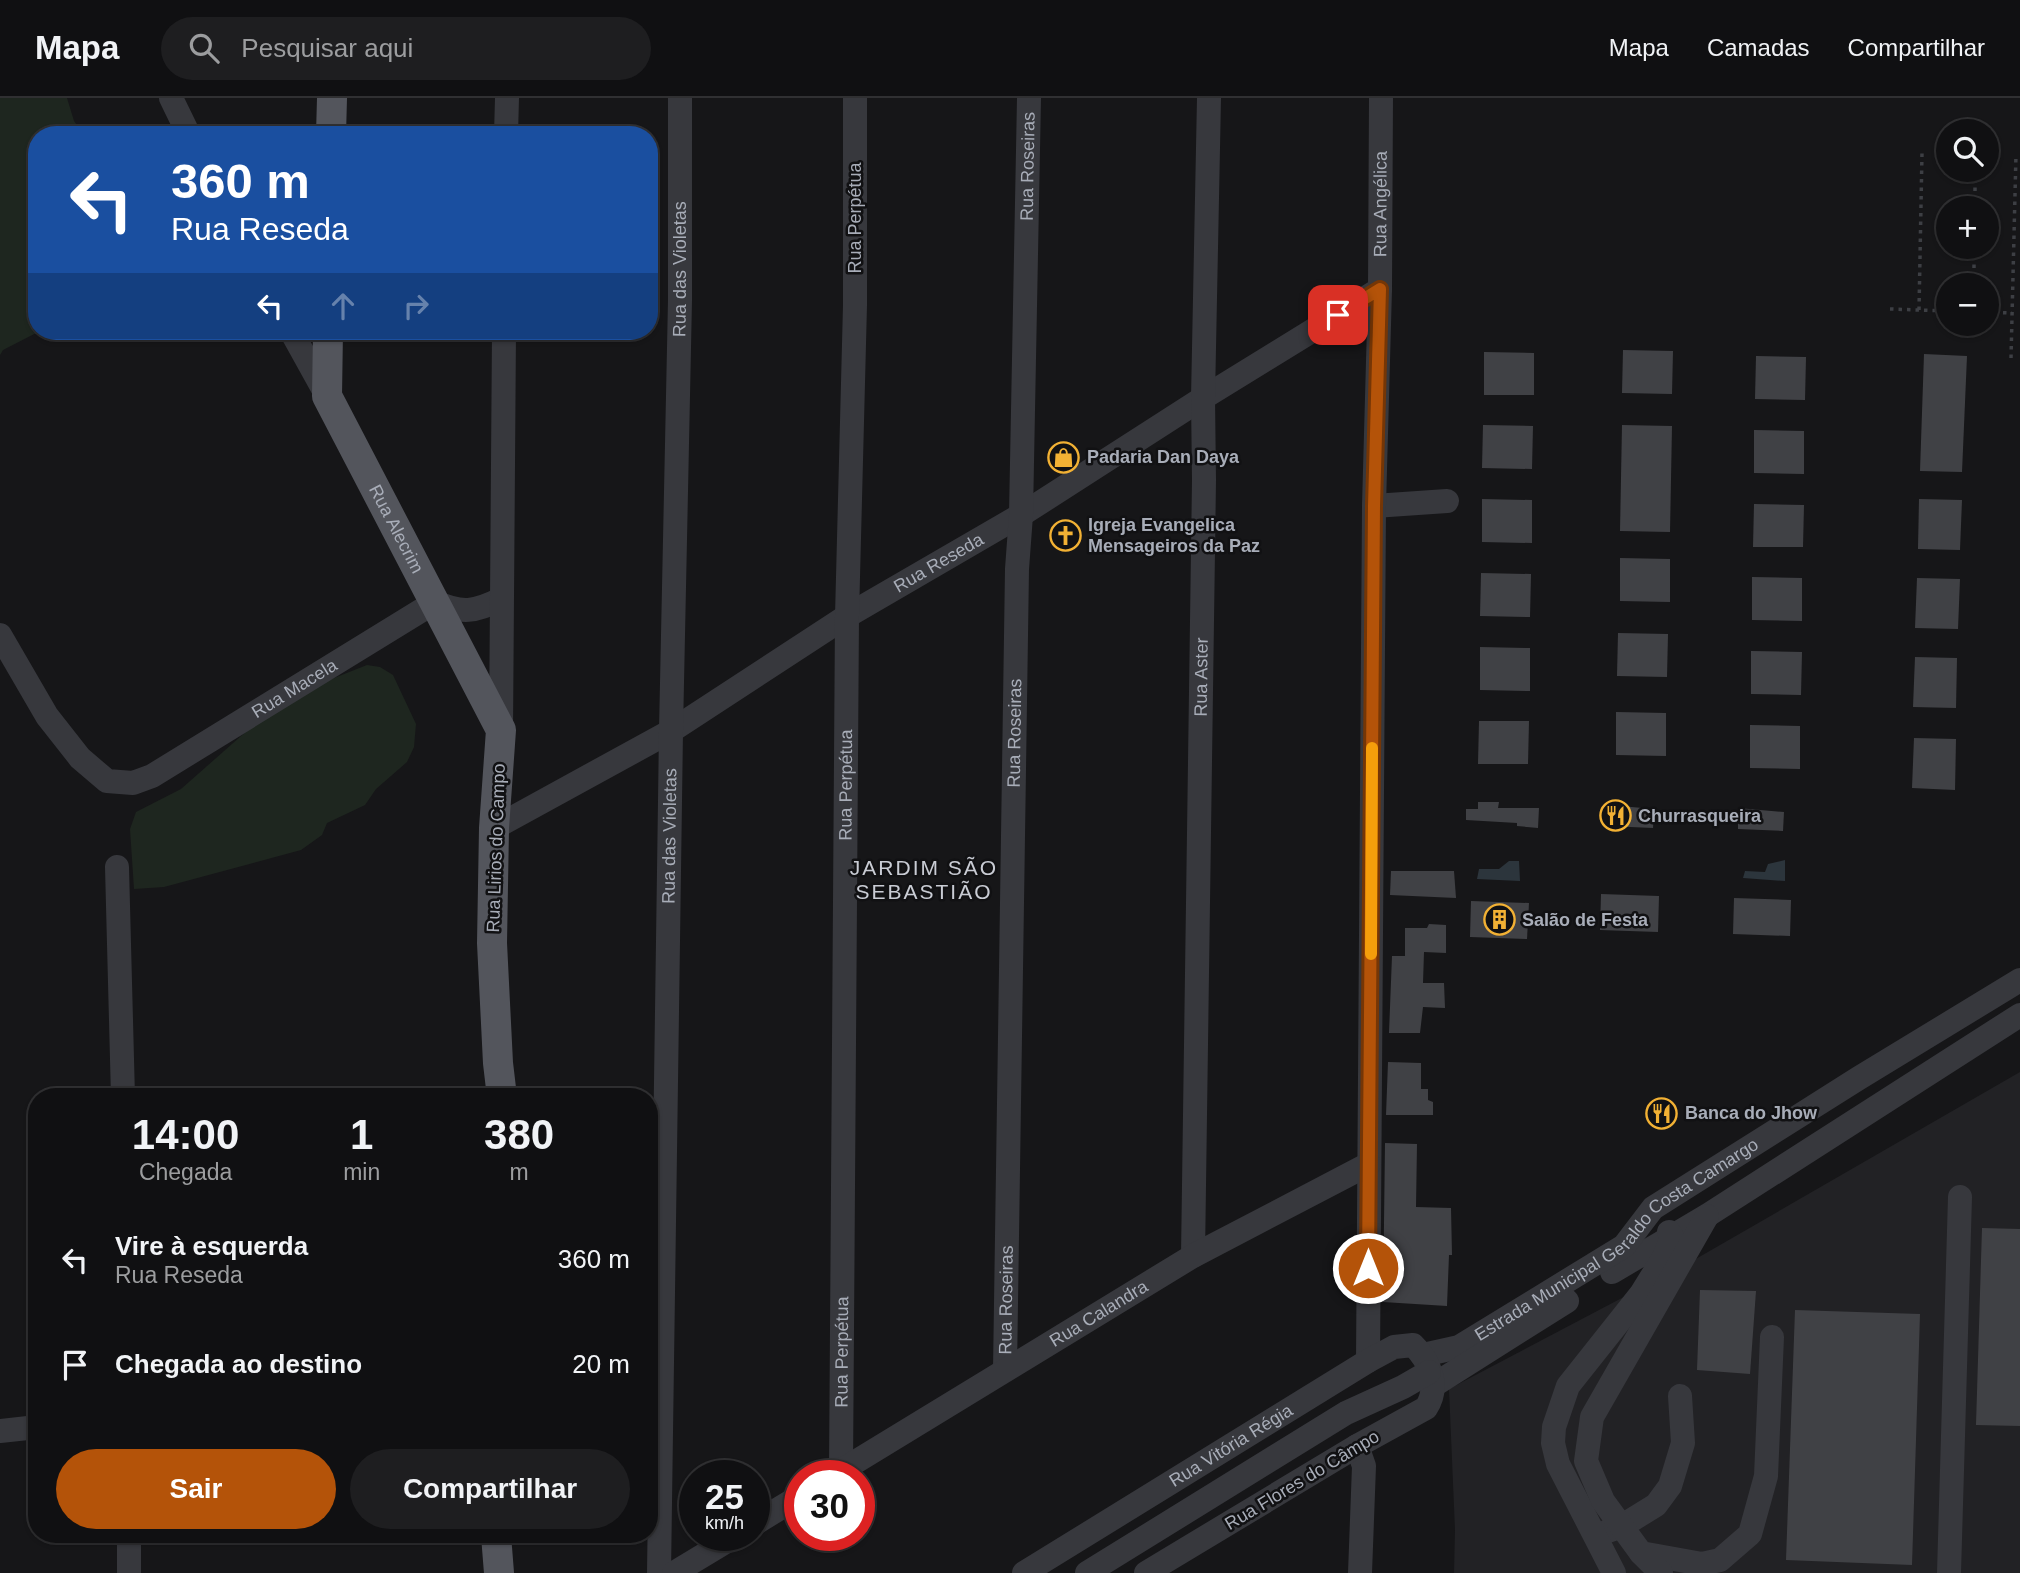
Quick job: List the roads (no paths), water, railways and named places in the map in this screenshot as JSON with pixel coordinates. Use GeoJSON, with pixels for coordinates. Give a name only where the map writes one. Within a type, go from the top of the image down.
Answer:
{"type":"FeatureCollection","features":[{"type":"Feature","properties":{"kind":"main road"},"geometry":{"type":"LineString","coordinates":[[331,126],[332,98]]}},
{"type":"Feature","properties":{"kind":"main road"},"geometry":{"type":"LineString","coordinates":[[327,396],[328,340]]}},
{"type":"Feature","properties":{"kind":"main road","name":"Rua Alecrim"},"geometry":{"type":"LineString","coordinates":[[327,396],[502,730]]}},
{"type":"Feature","properties":{"kind":"main road","name":"Rua Lirios do Campo"},"geometry":{"type":"LineString","coordinates":[[501,1088],[492,943],[494,828],[502,730]]}},
{"type":"Feature","properties":{"kind":"main road"},"geometry":{"type":"LineString","coordinates":[[497,1543],[499,1573]]}},
{"type":"Feature","properties":{"kind":"street"},"geometry":{"type":"LineString","coordinates":[[171,98],[184,126]]}},
{"type":"Feature","properties":{"kind":"street"},"geometry":{"type":"LineString","coordinates":[[506,126],[507,98]]}},
{"type":"Feature","properties":{"kind":"street","name":"Rua das Violetas"},"geometry":{"type":"LineString","coordinates":[[658,1323],[680,300],[680,98]]}},
{"type":"Feature","properties":{"kind":"street","name":"Rua Perpétua"},"geometry":{"type":"LineString","coordinates":[[837,1460],[847,617],[855,305],[855,98]]}},
{"type":"Feature","properties":{"kind":"street","name":"Rua Roseiras"},"geometry":{"type":"LineString","coordinates":[[1005,1370],[1017,583],[1021,516],[1029,98]]}},
{"type":"Feature","properties":{"kind":"street","name":"Rua Aster"},"geometry":{"type":"LineString","coordinates":[[1193,1256],[1209,98]]}},
{"type":"Feature","properties":{"kind":"street","name":"Rua Angélica"},"geometry":{"type":"LineString","coordinates":[[1368,1361],[1374,506],[1380,289],[1381,98]]}},
{"type":"Feature","properties":{"kind":"street","name":"Rua Reseda"},"geometry":{"type":"LineString","coordinates":[[494,828],[671,732],[847,617],[1021,516],[1203,398],[1380,289]]}},
{"type":"Feature","properties":{"kind":"street","name":"Rua Alecrim"},"geometry":{"type":"LineString","coordinates":[[295,340],[327,396]]}},
{"type":"Feature","properties":{"kind":"street","name":"Rua Lirios do Campo"},"geometry":{"type":"LineString","coordinates":[[502,730],[504,340]]}},
{"type":"Feature","properties":{"kind":"street"},"geometry":{"type":"LineString","coordinates":[[1374,506],[1447,501]]}},
{"type":"Feature","properties":{"kind":"street"},"geometry":{"type":"LineString","coordinates":[[435,602],[452,610],[469,611],[501,599]]}},
{"type":"Feature","properties":{"kind":"street","name":"Rua Macela"},"geometry":{"type":"LineString","coordinates":[[0,635],[47,716],[80,758],[107,781],[133,783],[152,776],[435,602]]}},
{"type":"Feature","properties":{"kind":"street"},"geometry":{"type":"LineString","coordinates":[[117,867],[123,1088]]}},
{"type":"Feature","properties":{"kind":"street","name":"Estrada Municipal Geraldo Costa Camargo"},"geometry":{"type":"LineString","coordinates":[[1429,1371],[1459,1347],[1624,1246],[1653,1208],[1837,1091],[2020,980]]}},
{"type":"Feature","properties":{"kind":"street","name":"Estrada Municipal Geraldo Costa Camargo"},"geometry":{"type":"LineString","coordinates":[[1429,1371],[1672,1237],[2020,1015]]}},
{"type":"Feature","properties":{"kind":"street","name":"Rua Calandra"},"geometry":{"type":"LineString","coordinates":[[858,1460],[1193,1256],[1369,1164]]}},
{"type":"Feature","properties":{"kind":"street"},"geometry":{"type":"LineString","coordinates":[[1949,1573],[1960,1197]]}},
{"type":"Feature","properties":{"kind":"street"},"geometry":{"type":"LineString","coordinates":[[1614,1573],[1558,1464],[1553,1443],[1554,1427],[1569,1386],[1641,1294],[1664,1257],[1672,1237],[1653,1208]]}},
{"type":"Feature","properties":{"kind":"street"},"geometry":{"type":"LineString","coordinates":[[1661,1573],[1641,1553],[1603,1501],[1586,1461],[1592,1418],[1708,1215]]}},
{"type":"Feature","properties":{"kind":"street"},"geometry":{"type":"LineString","coordinates":[[1641,1553],[1702,1564],[1720,1560],[1750,1534],[1766,1476],[1772,1337]]}},
{"type":"Feature","properties":{"kind":"street","name":"Rua Vitória Régia"},"geometry":{"type":"LineString","coordinates":[[1024,1573],[1394,1347],[1413,1345],[1429,1371]]}},
{"type":"Feature","properties":{"kind":"street"},"geometry":{"type":"LineString","coordinates":[[1087,1573],[1346,1413],[1403,1387],[1429,1371]]}},
{"type":"Feature","properties":{"kind":"street","name":"Rua Flores do Câmpo"},"geometry":{"type":"LineString","coordinates":[[1146,1573],[1357,1446],[1426,1408],[1432,1399],[1429,1371]]}},
{"type":"Feature","properties":{"kind":"street"},"geometry":{"type":"LineString","coordinates":[[1594,1535],[1622,1526],[1656,1505],[1670,1486],[1683,1443],[1680,1396]]}},
{"type":"Feature","properties":{"kind":"street"},"geometry":{"type":"LineString","coordinates":[[0,1431],[28,1428]]}},
{"type":"Feature","properties":{"kind":"street"},"geometry":{"type":"LineString","coordinates":[[1357,1446],[1364,1466],[1360,1573]]}},
{"type":"Feature","properties":{"kind":"street","name":"Rua das Violetas"},"geometry":{"type":"LineString","coordinates":[[658,1520],[659,1573]]}},
{"type":"Feature","properties":{"kind":"street"},"geometry":{"type":"LineString","coordinates":[[129,1543],[129,1573]]}},
{"type":"Feature","properties":{"kind":"street"},"geometry":{"type":"LineString","coordinates":[[674,1573],[710,1551]]}},
{"type":"Feature","properties":{"kind":"place","name":"Padaria Dan Daya"},"geometry":{"type":"Point","coordinates":[1064,457]}},
{"type":"Feature","properties":{"kind":"place","name":"Igreja Evangelica Mensageiros da Paz"},"geometry":{"type":"Point","coordinates":[1065,535]}},
{"type":"Feature","properties":{"kind":"place","name":"Churrasqueira"},"geometry":{"type":"Point","coordinates":[1615,816]}},
{"type":"Feature","properties":{"kind":"place","name":"Salão de Festa"},"geometry":{"type":"Point","coordinates":[1499,920]}},
{"type":"Feature","properties":{"kind":"place","name":"Banca do Jhow"},"geometry":{"type":"Point","coordinates":[1662,1113]}},
{"type":"Feature","properties":{"kind":"district","name":"JARDIM SÃO SEBASTIÃO"},"geometry":{"type":"Point","coordinates":[924,879]}}]}
